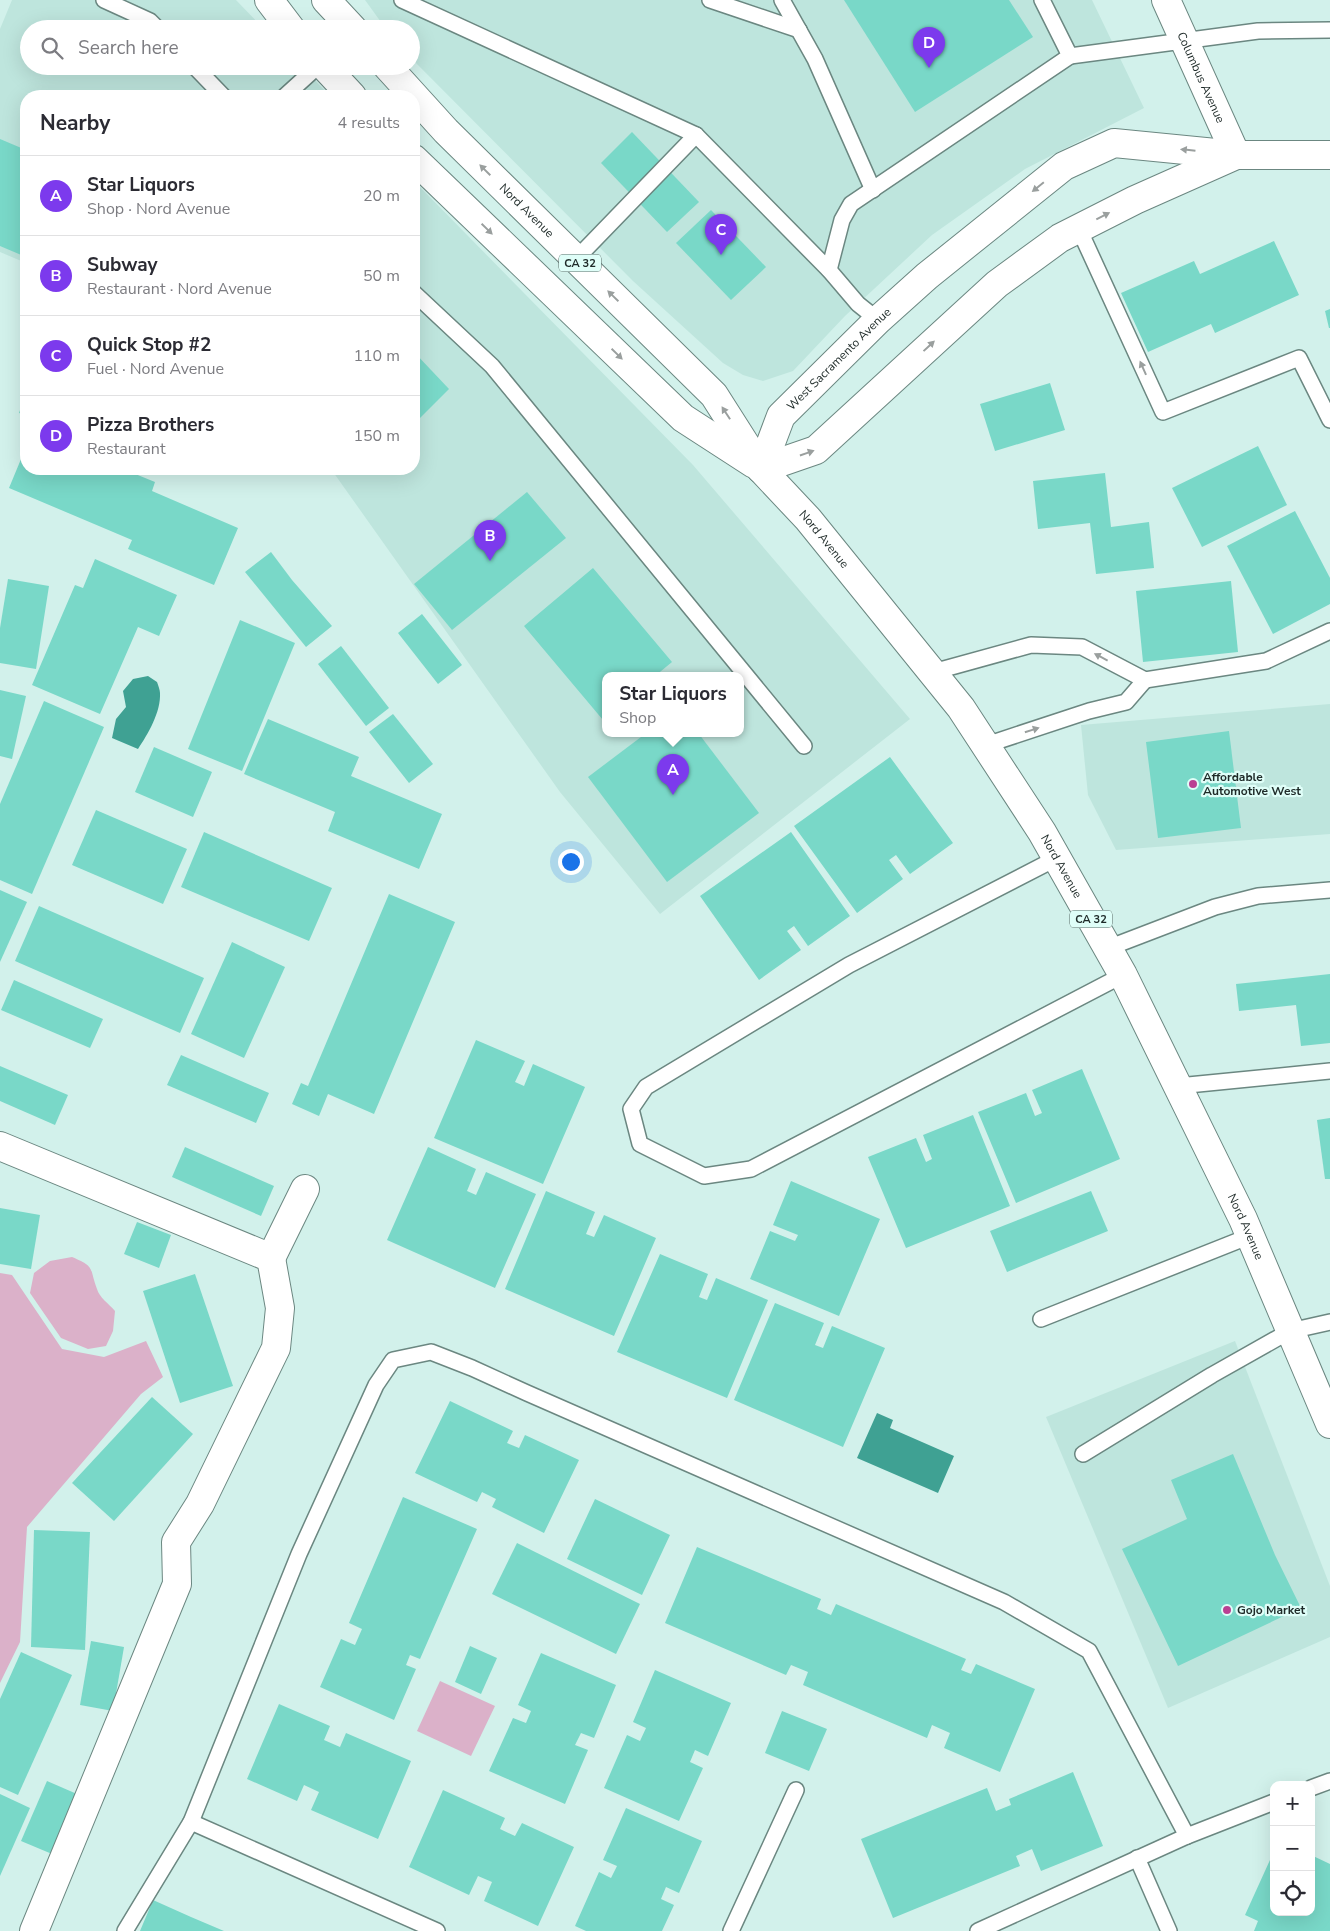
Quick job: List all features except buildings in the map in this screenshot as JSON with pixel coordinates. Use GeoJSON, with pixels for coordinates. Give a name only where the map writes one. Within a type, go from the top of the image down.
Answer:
{"type":"FeatureCollection","features":[{"type":"Feature","properties":{"kind":"street"},"geometry":{"type":"LineString","coordinates":[[269,0],[284,20]]}},
{"type":"Feature","properties":{"kind":"street"},"geometry":{"type":"LineString","coordinates":[[326,0],[345,20]]}},
{"type":"Feature","properties":{"kind":"street","name":"Columbus Avenue"},"geometry":{"type":"LineString","coordinates":[[1166,0],[1236,156]]}},
{"type":"Feature","properties":{"kind":"street"},"geometry":{"type":"LineString","coordinates":[[332,75],[346,90]]}},
{"type":"Feature","properties":{"kind":"street","name":"Nord Avenue"},"geometry":{"type":"LineString","coordinates":[[395,75],[409,90]]}},
{"type":"Feature","properties":{"kind":"street","name":"Nord Avenue"},"geometry":{"type":"LineString","coordinates":[[420,102],[446,131],[714,395],[761,469],[808,519],[962,708],[1057,858],[1122,975],[1250,1236],[1330,1424]]}},
{"type":"Feature","properties":{"kind":"street","name":"West Sacramento Avenue"},"geometry":{"type":"LineString","coordinates":[[761,469],[781,416],[878,320],[927,276],[1064,166],[1114,143],[1236,156],[1330,156]]}},
{"type":"Feature","properties":{"kind":"street","name":"West Sacramento Avenue"},"geometry":{"type":"LineString","coordinates":[[761,469],[816,450],[997,284],[1060,238],[1135,200],[1236,156]]}},
{"type":"Feature","properties":{"kind":"street","name":"Nord Avenue"},"geometry":{"type":"LineString","coordinates":[[420,165],[683,418],[761,469]]}},
{"type":"Feature","properties":{"kind":"street"},"geometry":{"type":"LineString","coordinates":[[0,1146],[271,1258]]}},
{"type":"Feature","properties":{"kind":"street"},"geometry":{"type":"LineString","coordinates":[[34,1931],[177,1584],[176,1542],[200,1504],[276,1348],[280,1308],[271,1258],[305,1189]]}},
{"type":"Feature","properties":{"kind":"lane"},"geometry":{"type":"LineString","coordinates":[[104,0],[148,20]]}},
{"type":"Feature","properties":{"kind":"lane"},"geometry":{"type":"LineString","coordinates":[[402,0],[696,135],[829,270],[858,304],[878,320]]}},
{"type":"Feature","properties":{"kind":"lane"},"geometry":{"type":"LineString","coordinates":[[710,0],[799,30]]}},
{"type":"Feature","properties":{"kind":"lane"},"geometry":{"type":"LineString","coordinates":[[782,0],[815,59],[873,190]]}},
{"type":"Feature","properties":{"kind":"lane"},"geometry":{"type":"LineString","coordinates":[[1042,0],[1070,56]]}},
{"type":"Feature","properties":{"kind":"lane"},"geometry":{"type":"LineString","coordinates":[[829,270],[842,220],[851,204],[1070,56],[1258,31],[1330,30]]}},
{"type":"Feature","properties":{"kind":"lane"},"geometry":{"type":"LineString","coordinates":[[203,75],[217,90]]}},
{"type":"Feature","properties":{"kind":"lane"},"geometry":{"type":"LineString","coordinates":[[292,90],[308,75]]}},
{"type":"Feature","properties":{"kind":"lane"},"geometry":{"type":"LineString","coordinates":[[576,260],[696,135]]}},
{"type":"Feature","properties":{"kind":"lane"},"geometry":{"type":"LineString","coordinates":[[1079,228],[1162,412],[1299,358],[1330,420]]}},
{"type":"Feature","properties":{"kind":"lane"},"geometry":{"type":"LineString","coordinates":[[420,299],[492,366],[743,672]]}},
{"type":"Feature","properties":{"kind":"lane"},"geometry":{"type":"LineString","coordinates":[[933,672],[1031,645],[1040,645],[1082,647],[1145,680],[1266,661],[1330,631]]}},
{"type":"Feature","properties":{"kind":"lane"},"geometry":{"type":"LineString","coordinates":[[744,673],[804,746]]}},
{"type":"Feature","properties":{"kind":"lane"},"geometry":{"type":"LineString","coordinates":[[986,745],[1089,711],[1126,702],[1145,680]]}},
{"type":"Feature","properties":{"kind":"lane"},"geometry":{"type":"LineString","coordinates":[[1057,858],[849,965],[646,1086],[631,1109],[640,1144],[704,1176],[751,1169],[1122,975]]}},
{"type":"Feature","properties":{"kind":"lane"},"geometry":{"type":"LineString","coordinates":[[1108,948],[1215,907],[1258,896],[1330,890]]}},
{"type":"Feature","properties":{"kind":"lane"},"geometry":{"type":"LineString","coordinates":[[1178,1086],[1330,1071]]}},
{"type":"Feature","properties":{"kind":"lane"},"geometry":{"type":"LineString","coordinates":[[1041,1319],[1250,1236]]}},
{"type":"Feature","properties":{"kind":"lane"},"geometry":{"type":"LineString","coordinates":[[1083,1454],[1212,1375],[1290,1331],[1330,1322]]}},
{"type":"Feature","properties":{"kind":"lane"},"geometry":{"type":"LineString","coordinates":[[125,1931],[191,1822],[299,1554],[376,1386],[394,1360],[431,1352],[472,1368],[536,1398],[1004,1602],[1089,1651],[1186,1836]]}},
{"type":"Feature","properties":{"kind":"lane"},"geometry":{"type":"LineString","coordinates":[[1315,1787],[1330,1781]]}},
{"type":"Feature","properties":{"kind":"lane"},"geometry":{"type":"LineString","coordinates":[[731,1931],[796,1790]]}},
{"type":"Feature","properties":{"kind":"lane"},"geometry":{"type":"LineString","coordinates":[[978,1931],[1186,1836],[1270,1804]]}},
{"type":"Feature","properties":{"kind":"lane"},"geometry":{"type":"LineString","coordinates":[[191,1822],[437,1931]]}},
{"type":"Feature","properties":{"kind":"lane"},"geometry":{"type":"LineString","coordinates":[[1137,1858],[1169,1931]]}},
{"type":"Feature","properties":{"kind":"shaded area"},"geometry":{"type":"Polygon","coordinates":[[[12,0],[236,0],[255,20],[20,20],[20,75],[310,75],[324,90],[20,90],[20,260],[0,252],[0,29],[12,0]]]}},
{"type":"Feature","properties":{"kind":"shaded area"},"geometry":{"type":"Polygon","coordinates":[[[365,0],[1092,0],[1144,108],[1025,169],[932,235],[845,316],[793,371],[763,381],[743,375],[723,363],[633,281],[420,67],[420,20],[379,20],[365,0]]]}},
{"type":"Feature","properties":{"kind":"shaded area"},"geometry":{"type":"Polygon","coordinates":[[[420,187],[693,465],[910,719],[660,914],[560,792],[335,475],[420,475],[420,187]]]}},
{"type":"Feature","properties":{"kind":"shaded area"},"geometry":{"type":"Polygon","coordinates":[[[148,676],[157,682],[160,700],[153,722],[138,749],[112,738],[116,719],[126,707],[123,691],[133,679],[148,676]]]}},
{"type":"Feature","properties":{"kind":"shaded area"},"geometry":{"type":"Polygon","coordinates":[[[1330,704],[1330,834],[1116,850],[1088,795],[1081,725],[1330,704]]]}},
{"type":"Feature","properties":{"kind":"shaded area"},"geometry":{"type":"Polygon","coordinates":[[[72,1257],[88,1266],[92,1272],[98,1292],[115,1311],[113,1331],[106,1346],[88,1349],[61,1338],[30,1293],[34,1273],[50,1261],[72,1257]]]}},
{"type":"Feature","properties":{"kind":"shaded area"},"geometry":{"type":"Polygon","coordinates":[[[0,1273],[12,1275],[62,1349],[104,1357],[146,1341],[163,1377],[141,1394],[27,1527],[20,1642],[0,1683],[0,1273]]]}},
{"type":"Feature","properties":{"kind":"shaded area"},"geometry":{"type":"Polygon","coordinates":[[[1235,1341],[1330,1586],[1330,1637],[1168,1708],[1046,1417],[1235,1341]]]}},
{"type":"Feature","properties":{"kind":"shaded area"},"geometry":{"type":"Polygon","coordinates":[[[877,1413],[893,1420],[890,1428],[954,1456],[938,1493],[857,1458],[877,1413]]]}},
{"type":"Feature","properties":{"kind":"shaded area"},"geometry":{"type":"Polygon","coordinates":[[[440,1681],[495,1706],[471,1756],[417,1731],[440,1681]]]}},
{"type":"Feature","properties":{"kind":"place","name":"Pizza Brothers"},"geometry":{"type":"Point","coordinates":[929,68]}},
{"type":"Feature","properties":{"kind":"place","name":"Quick Stop #2"},"geometry":{"type":"Point","coordinates":[721,255]}},
{"type":"Feature","properties":{"kind":"place","name":"Subway"},"geometry":{"type":"Point","coordinates":[490,561]}},
{"type":"Feature","properties":{"kind":"place","name":"Affordable Automotive West"},"geometry":{"type":"Point","coordinates":[1193,784]}},
{"type":"Feature","properties":{"kind":"place","name":"Star Liquors"},"geometry":{"type":"Point","coordinates":[673,795]}},
{"type":"Feature","properties":{"kind":"place","name":"Gojo Market"},"geometry":{"type":"Point","coordinates":[1227,1610]}}]}
